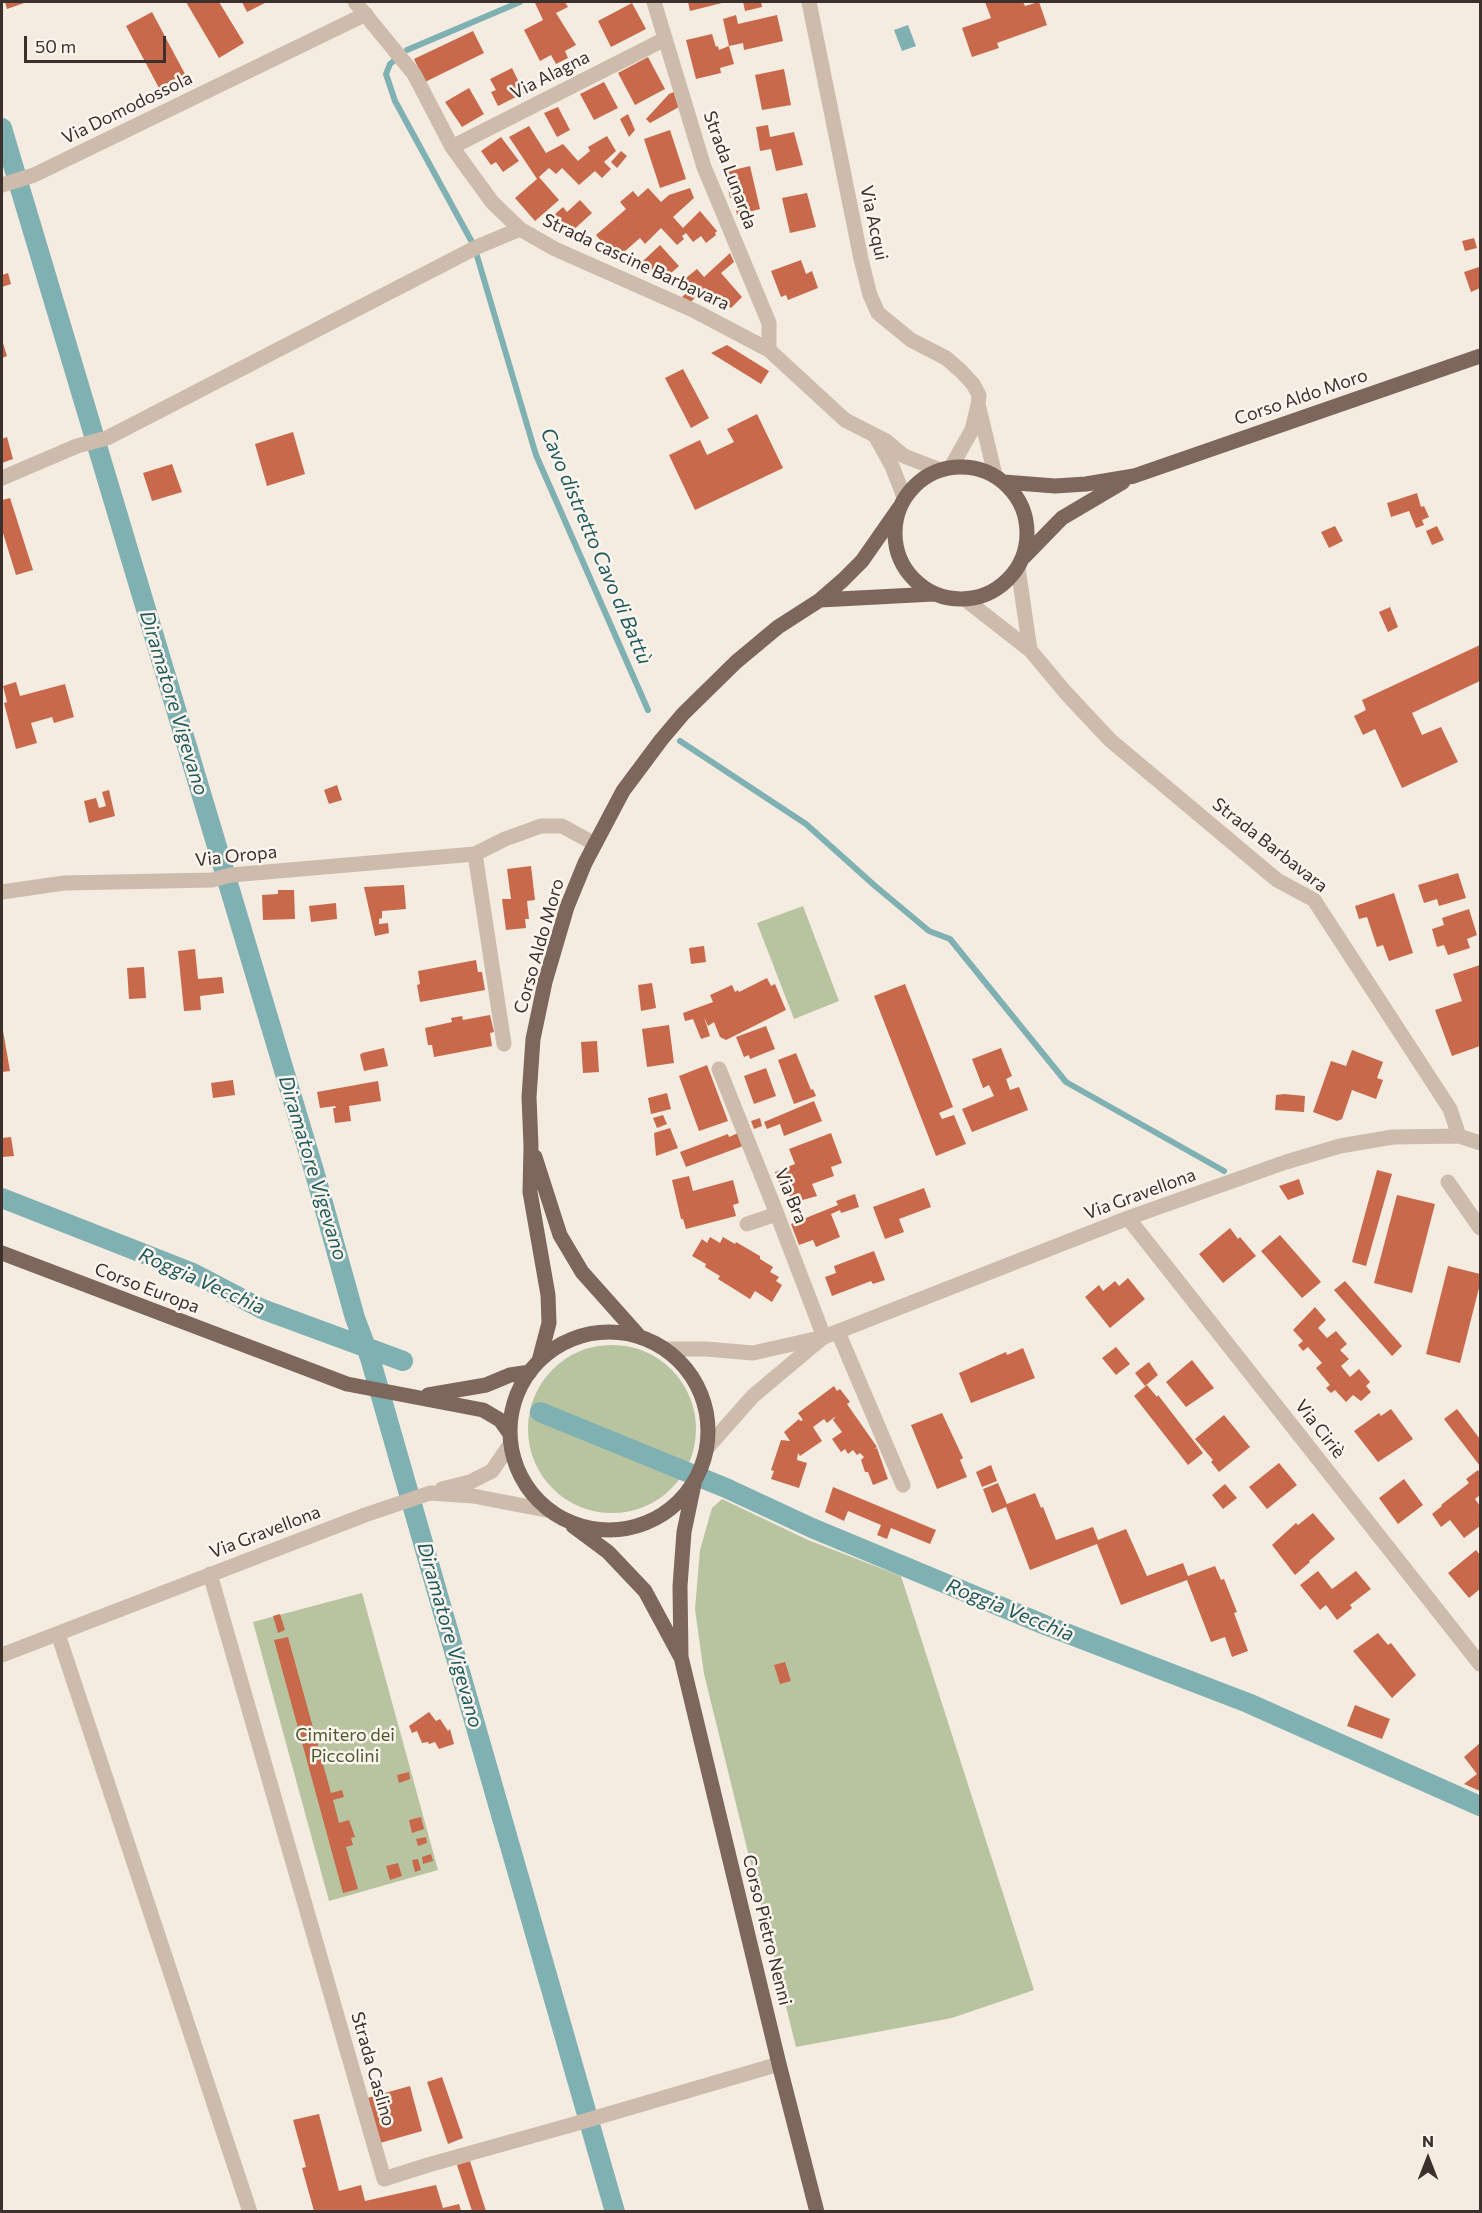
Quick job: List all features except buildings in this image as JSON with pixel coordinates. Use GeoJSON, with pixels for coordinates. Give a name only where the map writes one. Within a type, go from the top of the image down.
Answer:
{"type":"FeatureCollection","features":[{"type":"Feature","properties":{"kind":"main road","name":"Corso Aldo Moro"},"geometry":{"type":"LineString","coordinates":[[999,478],[1055,486],[1086,484],[1134,476],[1480,356]]}},
{"type":"Feature","properties":{"kind":"main road"},"geometry":{"type":"LineString","coordinates":[[946,468],[974,468],[999,478],[1017,498],[1026,517],[1028,538],[1020,563],[1008,580],[996,590],[981,597],[966,600],[950,599],[934,594],[917,583],[903,567],[896,548],[894,528],[901,502],[920,480],[946,468]]}},
{"type":"Feature","properties":{"kind":"main road","name":"Corso Aldo Moro"},"geometry":{"type":"LineString","coordinates":[[1020,563],[1062,518],[1134,476]]}},
{"type":"Feature","properties":{"kind":"main road","name":"Corso Aldo Moro"},"geometry":{"type":"LineString","coordinates":[[534,1366],[549,1323],[548,1295],[530,1192],[529,1097],[533,1039],[545,982],[567,907],[595,844],[623,791],[661,740],[683,714],[736,662],[778,627],[820,600],[861,561],[901,502]]}},
{"type":"Feature","properties":{"kind":"main road","name":"Corso Aldo Moro"},"geometry":{"type":"LineString","coordinates":[[820,600],[934,594]]}},
{"type":"Feature","properties":{"kind":"main road","name":"Corso Aldo Moro"},"geometry":{"type":"LineString","coordinates":[[531,1146],[560,1235],[582,1272],[639,1336]]}},
{"type":"Feature","properties":{"kind":"main road","name":"Corso Europa"},"geometry":{"type":"LineString","coordinates":[[2,1253],[347,1384],[483,1410],[501,1420],[510,1438]]}},
{"type":"Feature","properties":{"kind":"main road"},"geometry":{"type":"LineString","coordinates":[[416,1396],[486,1385],[534,1366],[560,1345],[585,1335],[612,1332],[639,1336],[665,1349],[683,1364],[696,1382],[705,1403],[709,1426],[707,1448],[702,1467],[694,1483],[671,1508],[658,1517],[635,1527],[611,1530],[586,1527],[557,1515],[536,1497],[524,1481],[515,1463],[510,1438],[518,1391],[534,1366]]}},
{"type":"Feature","properties":{"kind":"main road","name":"Corso Pietro Nenni"},"geometry":{"type":"LineString","coordinates":[[694,1483],[684,1532],[680,1586],[681,1656],[779,2064],[817,2211]]}},
{"type":"Feature","properties":{"kind":"main road","name":"Corso Pietro Nenni"},"geometry":{"type":"LineString","coordinates":[[557,1515],[608,1552],[645,1591],[681,1656]]}},
{"type":"Feature","properties":{"kind":"street","name":"Strada cascine Barbavara"},"geometry":{"type":"LineString","coordinates":[[355,2],[414,74],[452,147],[492,202],[520,228],[555,249],[695,311],[768,350],[845,420],[886,441],[904,456],[946,468]]}},
{"type":"Feature","properties":{"kind":"street","name":"Strada Lunarda"},"geometry":{"type":"LineString","coordinates":[[654,2],[704,167],[769,322],[768,350]]}},
{"type":"Feature","properties":{"kind":"street","name":"Via Acqui"},"geometry":{"type":"LineString","coordinates":[[808,2],[870,295],[878,313],[912,340],[946,358],[973,384],[978,395],[978,405],[999,478]]}},
{"type":"Feature","properties":{"kind":"street","name":"Via Domodossola"},"geometry":{"type":"LineString","coordinates":[[3,185],[34,176],[366,14]]}},
{"type":"Feature","properties":{"kind":"street","name":"Via Alagna"},"geometry":{"type":"LineString","coordinates":[[452,147],[665,39]]}},
{"type":"Feature","properties":{"kind":"street"},"geometry":{"type":"LineString","coordinates":[[2,478],[77,446],[107,438],[477,247],[520,228]]}},
{"type":"Feature","properties":{"kind":"street"},"geometry":{"type":"LineString","coordinates":[[946,468],[972,430],[978,405]]}},
{"type":"Feature","properties":{"kind":"street"},"geometry":{"type":"LineString","coordinates":[[873,434],[892,466],[901,502]]}},
{"type":"Feature","properties":{"kind":"street"},"geometry":{"type":"LineString","coordinates":[[1020,563],[1030,650]]}},
{"type":"Feature","properties":{"kind":"street","name":"Strada Barbavara"},"geometry":{"type":"LineString","coordinates":[[966,600],[1030,650],[1110,740],[1277,880],[1314,900],[1472,1138]]}},
{"type":"Feature","properties":{"kind":"street","name":"Via Oropa"},"geometry":{"type":"LineString","coordinates":[[2,892],[64,883],[212,880],[231,875],[475,854],[505,839],[542,826],[562,826],[595,844]]}},
{"type":"Feature","properties":{"kind":"street"},"geometry":{"type":"LineString","coordinates":[[475,854],[504,1044]]}},
{"type":"Feature","properties":{"kind":"street","name":"Via Bra"},"geometry":{"type":"LineString","coordinates":[[719,1070],[824,1337]]}},
{"type":"Feature","properties":{"kind":"street","name":"Via Gravellona"},"geometry":{"type":"LineString","coordinates":[[665,1349],[706,1349],[753,1353],[824,1337],[1128,1218],[1286,1162],[1340,1146],[1393,1137],[1472,1138]]}},
{"type":"Feature","properties":{"kind":"street"},"geometry":{"type":"LineString","coordinates":[[1448,1182],[1480,1228]]}},
{"type":"Feature","properties":{"kind":"street"},"geometry":{"type":"LineString","coordinates":[[747,1224],[777,1214]]}},
{"type":"Feature","properties":{"kind":"street","name":"Via Ciriè"},"geometry":{"type":"LineString","coordinates":[[1128,1218],[1480,1664]]}},
{"type":"Feature","properties":{"kind":"street"},"geometry":{"type":"LineString","coordinates":[[838,1332],[903,1485]]}},
{"type":"Feature","properties":{"kind":"street","name":"Via Gravellona"},"geometry":{"type":"LineString","coordinates":[[707,1448],[753,1396],[824,1337]]}},
{"type":"Feature","properties":{"kind":"street"},"geometry":{"type":"LineString","coordinates":[[429,1493],[470,1482],[492,1471],[510,1438]]}},
{"type":"Feature","properties":{"kind":"street","name":"Via Gravellona"},"geometry":{"type":"LineString","coordinates":[[2,1655],[210,1574],[429,1493],[473,1496],[557,1515]]}},
{"type":"Feature","properties":{"kind":"street","name":"Strada Caslino"},"geometry":{"type":"LineString","coordinates":[[210,1574],[384,2179],[428,2164],[607,2115],[779,2064]]}},
{"type":"Feature","properties":{"kind":"street"},"geometry":{"type":"LineString","coordinates":[[58,1634],[250,2211]]}},
{"type":"Feature","properties":{"kind":"green space"},"geometry":{"type":"Polygon","coordinates":[[[803,906],[839,1001],[794,1019],[757,923],[803,906]]]}},
{"type":"Feature","properties":{"kind":"green space"},"geometry":{"type":"Polygon","coordinates":[[[612,1345],[644,1351],[659,1359],[671,1370],[682,1382],[690,1397],[696,1429],[690,1461],[682,1476],[671,1488],[659,1499],[644,1507],[612,1513],[580,1507],[565,1499],[553,1488],[542,1476],[534,1461],[528,1429],[534,1397],[542,1382],[553,1370],[565,1359],[580,1351],[612,1345]]]}},
{"type":"Feature","properties":{"kind":"green space"},"geometry":{"type":"Polygon","coordinates":[[[722,1499],[808,1540],[901,1576],[1034,1990],[952,2018],[796,2047],[704,1674],[695,1609],[700,1550],[712,1508],[722,1499]]]}},
{"type":"Feature","properties":{"kind":"green space","name":"Cimitero dei Piccolini"},"geometry":{"type":"Polygon","coordinates":[[[362,1593],[438,1870],[329,1901],[253,1622],[362,1593]]]}},
{"type":"Feature","properties":{"kind":"water"},"geometry":{"type":"Polygon","coordinates":[[[908,25],[916,46],[902,51],[894,30],[908,25]]]}},
{"type":"Feature","properties":{"kind":"waterway","name":"Cavo distretto Cavo di Battù"},"geometry":{"type":"LineString","coordinates":[[407,50],[520,2]]}},
{"type":"Feature","properties":{"kind":"waterway","name":"Cavo distretto Cavo di Battù"},"geometry":{"type":"LineString","coordinates":[[395,60],[390,64],[386,74],[395,101],[473,244]]}},
{"type":"Feature","properties":{"kind":"waterway","name":"Diramatore Vigevano"},"geometry":{"type":"LineString","coordinates":[[2,128],[315,1174],[355,1318],[370,1358],[615,2212]]}},
{"type":"Feature","properties":{"kind":"waterway","name":"Cavo distretto Cavo di Battù"},"geometry":{"type":"LineString","coordinates":[[477,256],[536,455],[648,710]]}},
{"type":"Feature","properties":{"kind":"waterway","name":"Cavo distretto Cavo di Battù"},"geometry":{"type":"LineString","coordinates":[[680,741],[806,824],[929,931],[950,939],[1066,1082],[1224,1171]]}},
{"type":"Feature","properties":{"kind":"waterway","name":"Roggia Vecchia"},"geometry":{"type":"LineString","coordinates":[[2,1198],[193,1273],[262,1309],[403,1361]]}},
{"type":"Feature","properties":{"kind":"waterway","name":"Roggia Vecchia"},"geometry":{"type":"LineString","coordinates":[[540,1412],[726,1488],[812,1528],[1045,1625],[1248,1703],[1480,1806]]}}]}
